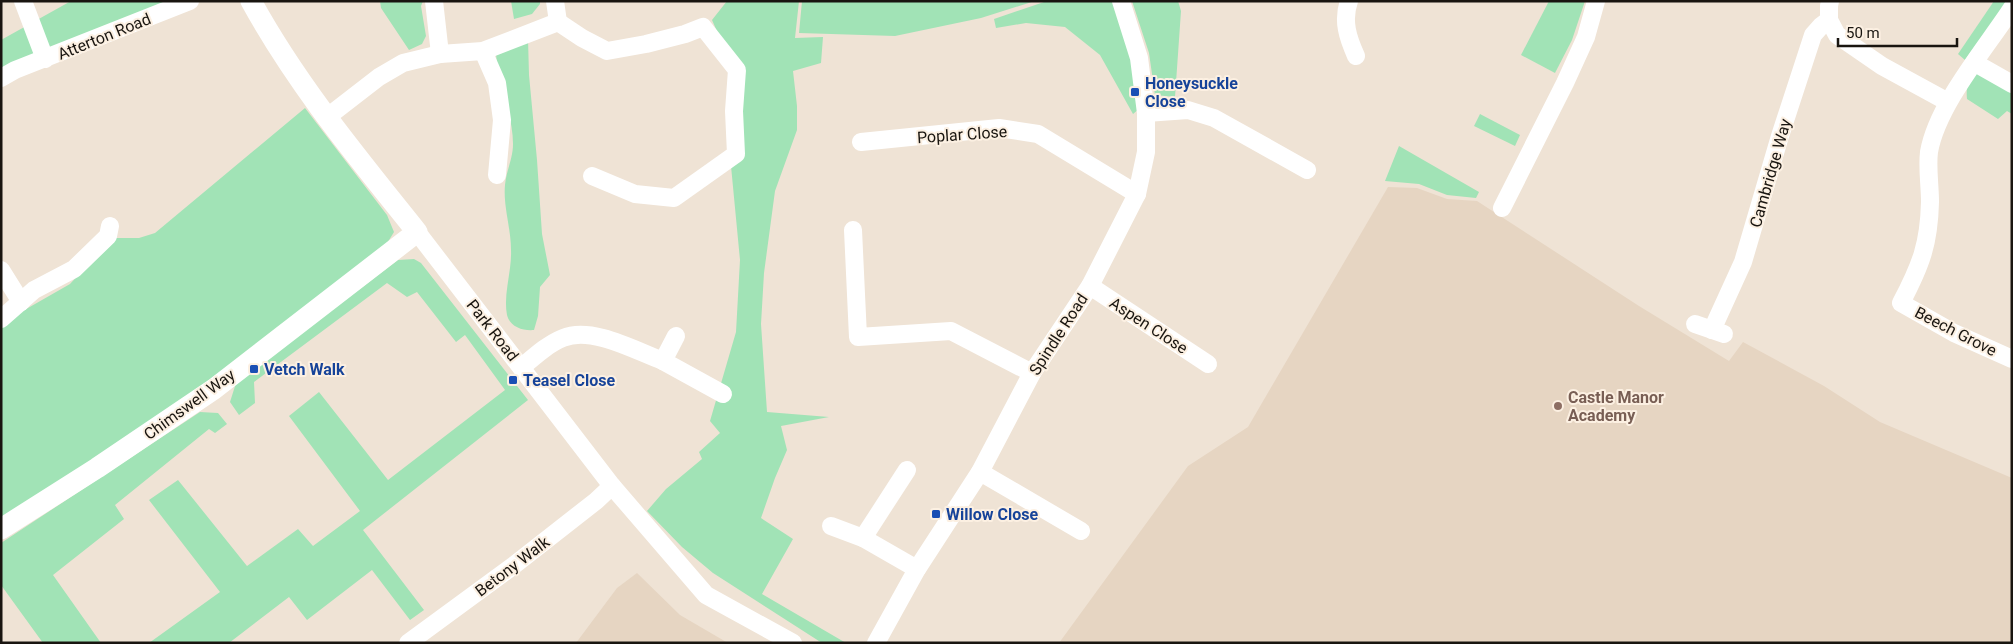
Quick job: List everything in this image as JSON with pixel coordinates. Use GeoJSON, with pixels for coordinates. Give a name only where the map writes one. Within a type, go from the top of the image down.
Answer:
{"type":"FeatureCollection","features":[{"type":"Feature","properties":{"kind":"street","name":"Atterton Road"},"geometry":{"type":"LineString","coordinates":[[23,1],[46,59]]}},
{"type":"Feature","properties":{"kind":"street","name":"Atterton Road"},"geometry":{"type":"LineString","coordinates":[[1,78],[15,70],[190,1]]}},
{"type":"Feature","properties":{"kind":"street","name":"Park Road"},"geometry":{"type":"LineString","coordinates":[[251,1],[326,118],[522,367],[612,486],[706,595],[793,643]]}},
{"type":"Feature","properties":{"kind":"street"},"geometry":{"type":"LineString","coordinates":[[434,1],[440,54]]}},
{"type":"Feature","properties":{"kind":"street"},"geometry":{"type":"LineString","coordinates":[[555,1],[558,22],[582,38],[607,51],[646,44],[685,34],[703,27],[737,70],[734,111],[736,154],[674,198],[635,194],[592,176]]}},
{"type":"Feature","properties":{"kind":"street","name":"Spindle Road"},"geometry":{"type":"LineString","coordinates":[[876,643],[917,569],[980,472],[1032,373],[1090,286],[1137,194],[1146,152],[1146,113],[1138,58],[1121,1]]}},
{"type":"Feature","properties":{"kind":"street"},"geometry":{"type":"LineString","coordinates":[[1349,1],[1346,9],[1345,27],[1358,56]]}},
{"type":"Feature","properties":{"kind":"street"},"geometry":{"type":"LineString","coordinates":[[1502,208],[1586,37],[1596,1]]}},
{"type":"Feature","properties":{"kind":"street"},"geometry":{"type":"LineString","coordinates":[[1830,1],[1829,20],[1837,35],[1882,66],[1948,102],[2012,8]]}},
{"type":"Feature","properties":{"kind":"street","name":"Cambridge Way"},"geometry":{"type":"LineString","coordinates":[[1695,324],[1718,332],[1744,262],[1783,128],[1813,35],[1829,20]]}},
{"type":"Feature","properties":{"kind":"street"},"geometry":{"type":"LineString","coordinates":[[326,118],[379,77],[403,64],[440,54],[483,51],[558,22]]}},
{"type":"Feature","properties":{"kind":"street"},"geometry":{"type":"LineString","coordinates":[[483,51],[496,83],[502,120],[497,175]]}},
{"type":"Feature","properties":{"kind":"street"},"geometry":{"type":"LineString","coordinates":[[1975,63],[2012,84]]}},
{"type":"Feature","properties":{"kind":"street","name":"Beech Grove"},"geometry":{"type":"LineString","coordinates":[[1948,102],[1935,131],[1929,152],[1928,238],[1918,272],[1901,303],[1954,333],[2012,359]]}},
{"type":"Feature","properties":{"kind":"street"},"geometry":{"type":"LineString","coordinates":[[1146,113],[1188,110],[1214,118],[1307,170]]}},
{"type":"Feature","properties":{"kind":"street","name":"Poplar Close"},"geometry":{"type":"LineString","coordinates":[[861,142],[999,128],[1038,134],[1137,194]]}},
{"type":"Feature","properties":{"kind":"street"},"geometry":{"type":"LineString","coordinates":[[1,319],[34,290],[74,269],[108,236],[110,226]]}},
{"type":"Feature","properties":{"kind":"street"},"geometry":{"type":"LineString","coordinates":[[853,230],[858,337],[951,331],[1032,373]]}},
{"type":"Feature","properties":{"kind":"street","name":"Chimswell Way"},"geometry":{"type":"LineString","coordinates":[[1,529],[153,431],[214,389],[417,232]]}},
{"type":"Feature","properties":{"kind":"street"},"geometry":{"type":"LineString","coordinates":[[1,270],[21,302]]}},
{"type":"Feature","properties":{"kind":"street","name":"Aspen Close"},"geometry":{"type":"LineString","coordinates":[[1090,286],[1208,364]]}},
{"type":"Feature","properties":{"kind":"street"},"geometry":{"type":"LineString","coordinates":[[522,367],[553,343],[565,337],[580,335],[596,336],[663,361],[723,394]]}},
{"type":"Feature","properties":{"kind":"street"},"geometry":{"type":"LineString","coordinates":[[663,361],[676,336]]}},
{"type":"Feature","properties":{"kind":"street"},"geometry":{"type":"LineString","coordinates":[[863,538],[907,470]]}},
{"type":"Feature","properties":{"kind":"street"},"geometry":{"type":"LineString","coordinates":[[980,472],[1081,531]]}},
{"type":"Feature","properties":{"kind":"street","name":"Betony Walk"},"geometry":{"type":"LineString","coordinates":[[408,643],[513,566],[596,501],[612,486]]}},
{"type":"Feature","properties":{"kind":"street"},"geometry":{"type":"LineString","coordinates":[[831,526],[863,538],[917,569]]}},
{"type":"Feature","properties":{"kind":"shaded area","name":"Castle Manor Academy"},"geometry":{"type":"Polygon","coordinates":[[[1388,187],[1417,188],[1447,199],[1477,201],[1639,306],[1729,361],[1743,342],[1824,386],[1880,422],[2012,478],[2012,643],[1059,643],[1188,466],[1248,427],[1388,187]]]}},
{"type":"Feature","properties":{"kind":"shaded area"},"geometry":{"type":"Polygon","coordinates":[[[637,573],[680,615],[728,643],[576,643],[617,588],[637,573]]]}},
{"type":"Feature","properties":{"kind":"green space"},"geometry":{"type":"Polygon","coordinates":[[[71,1],[179,1],[1,68],[1,40],[71,1]]]}},
{"type":"Feature","properties":{"kind":"green space"},"geometry":{"type":"Polygon","coordinates":[[[380,1],[423,1],[421,6],[426,36],[422,44],[409,50],[381,8],[380,1]]]}},
{"type":"Feature","properties":{"kind":"green space"},"geometry":{"type":"Polygon","coordinates":[[[511,1],[540,1],[540,4],[532,14],[514,19],[511,1]]]}},
{"type":"Feature","properties":{"kind":"green space"},"geometry":{"type":"Polygon","coordinates":[[[727,1],[799,1],[795,38],[823,37],[821,63],[793,71],[797,106],[797,130],[775,191],[764,273],[761,324],[767,412],[829,417],[781,426],[787,450],[761,518],[793,539],[762,594],[846,643],[822,643],[713,573],[682,547],[647,511],[666,489],[702,459],[699,452],[720,433],[710,421],[736,332],[740,260],[731,166],[731,63],[712,20],[727,1]]]}},
{"type":"Feature","properties":{"kind":"green space"},"geometry":{"type":"Polygon","coordinates":[[[802,1],[1035,1],[981,18],[895,36],[799,33],[802,1]]]}},
{"type":"Feature","properties":{"kind":"green space"},"geometry":{"type":"Polygon","coordinates":[[[1047,1],[1113,1],[1133,66],[1139,109],[1133,114],[1100,55],[1065,27],[1026,23],[996,28],[994,19],[1047,1]]]}},
{"type":"Feature","properties":{"kind":"green space"},"geometry":{"type":"Polygon","coordinates":[[[1132,1],[1178,1],[1181,11],[1175,97],[1155,95],[1149,53],[1132,1]]]}},
{"type":"Feature","properties":{"kind":"green space"},"geometry":{"type":"Polygon","coordinates":[[[1549,1],[1585,1],[1572,40],[1555,73],[1521,55],[1549,1]]]}},
{"type":"Feature","properties":{"kind":"green space"},"geometry":{"type":"Polygon","coordinates":[[[1994,1],[2008,1],[1965,60],[1958,54],[1994,1]]]}},
{"type":"Feature","properties":{"kind":"green space"},"geometry":{"type":"Polygon","coordinates":[[[528,39],[529,75],[542,234],[550,275],[540,287],[538,316],[534,330],[521,329],[511,323],[507,315],[506,299],[511,250],[505,193],[513,144],[511,122],[496,54],[528,39]]]}},
{"type":"Feature","properties":{"kind":"green space"},"geometry":{"type":"Polygon","coordinates":[[[1982,70],[2012,87],[2012,114],[2007,111],[1998,119],[1967,99],[1969,82],[1982,70]]]}},
{"type":"Feature","properties":{"kind":"green space"},"geometry":{"type":"Polygon","coordinates":[[[305,108],[387,215],[394,232],[386,245],[252,353],[1,520],[1,329],[21,312],[70,284],[113,238],[139,238],[155,233],[305,108]]]}},
{"type":"Feature","properties":{"kind":"green space"},"geometry":{"type":"Polygon","coordinates":[[[1480,114],[1520,135],[1515,146],[1474,126],[1480,114]]]}},
{"type":"Feature","properties":{"kind":"green space"},"geometry":{"type":"Polygon","coordinates":[[[1399,146],[1479,192],[1476,198],[1447,195],[1419,184],[1385,181],[1399,146]]]}},
{"type":"Feature","properties":{"kind":"green space"},"geometry":{"type":"Polygon","coordinates":[[[414,259],[421,263],[528,400],[363,530],[424,610],[410,620],[372,570],[307,620],[289,597],[229,643],[149,643],[220,592],[149,500],[178,480],[247,566],[298,529],[313,546],[360,511],[289,416],[319,392],[388,480],[505,390],[465,335],[456,342],[417,292],[407,297],[387,283],[254,382],[255,403],[239,415],[230,402],[236,383],[398,260],[414,259]]]}},
{"type":"Feature","properties":{"kind":"green space"},"geometry":{"type":"Polygon","coordinates":[[[200,412],[218,413],[227,424],[215,433],[209,429],[115,505],[124,519],[53,575],[101,643],[43,643],[1,585],[1,543],[200,412]]]}},
{"type":"Feature","properties":{"kind":"place","name":"Honeysuckle Close"},"geometry":{"type":"Point","coordinates":[1135,92]}},
{"type":"Feature","properties":{"kind":"place","name":"Vetch Walk"},"geometry":{"type":"Point","coordinates":[254,369]}},
{"type":"Feature","properties":{"kind":"place","name":"Teasel Close"},"geometry":{"type":"Point","coordinates":[513,380]}},
{"type":"Feature","properties":{"kind":"place","name":"Castle Manor Academy"},"geometry":{"type":"Point","coordinates":[1558,406]}},
{"type":"Feature","properties":{"kind":"place","name":"Willow Close"},"geometry":{"type":"Point","coordinates":[936,514]}}]}
